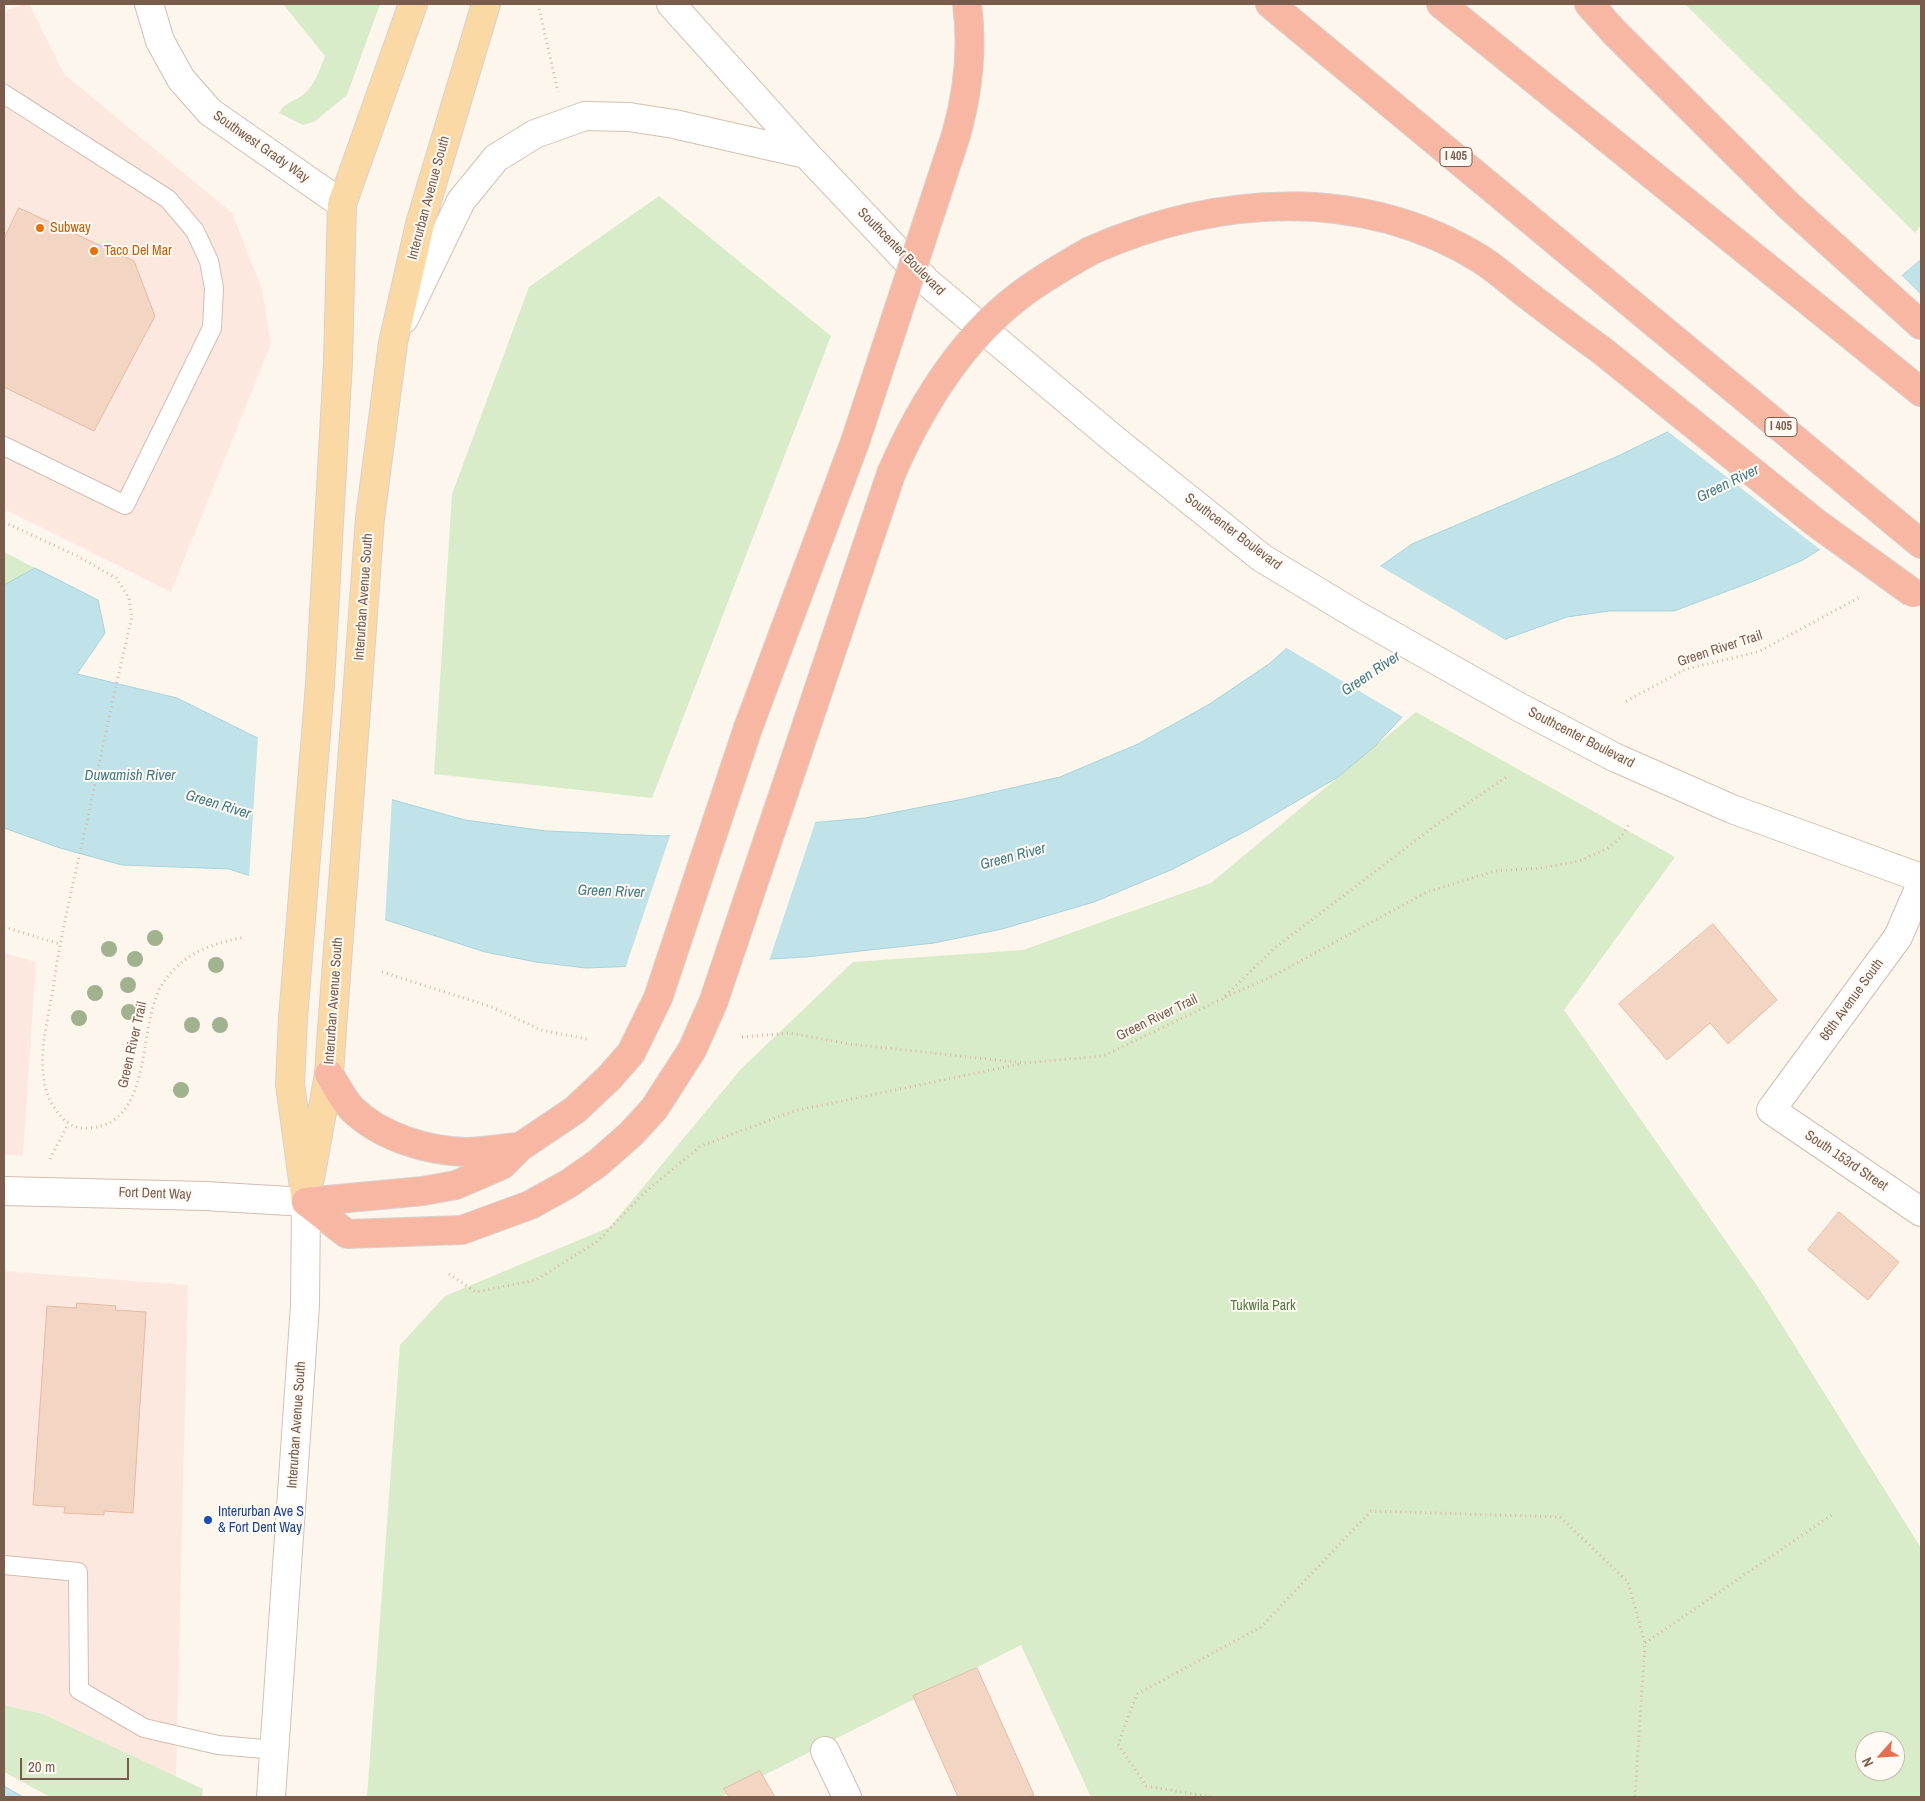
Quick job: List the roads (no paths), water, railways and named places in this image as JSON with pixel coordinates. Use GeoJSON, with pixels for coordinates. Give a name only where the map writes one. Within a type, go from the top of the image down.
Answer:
{"type":"FeatureCollection","features":[{"type":"Feature","properties":{"kind":"highway"},"geometry":{"type":"LineString","coordinates":[[306,1202],[423,1191],[456,1185],[502,1165],[520,1147],[576,1110],[609,1078],[630,1053],[658,998],[748,728],[855,442],[956,134],[962,112],[969,68],[967,4]]}},
{"type":"Feature","properties":{"kind":"highway","name":"I 405"},"geometry":{"type":"LineString","coordinates":[[1270,4],[1921,544]]}},
{"type":"Feature","properties":{"kind":"highway"},"geometry":{"type":"LineString","coordinates":[[1441,4],[1921,392]]}},
{"type":"Feature","properties":{"kind":"highway"},"geometry":{"type":"LineString","coordinates":[[1589,4],[1621,39],[1788,205],[1921,325]]}},
{"type":"Feature","properties":{"kind":"highway"},"geometry":{"type":"LineString","coordinates":[[306,1202],[347,1234],[462,1230],[530,1205],[568,1184],[598,1163],[631,1134],[654,1109],[692,1050],[713,1003],[891,474],[906,440],[926,405],[969,344],[1019,296],[1090,251],[1156,225],[1198,215],[1236,209],[1275,206],[1360,213],[1418,227],[1482,260],[1600,350],[1816,522],[1917,596]]}},
{"type":"Feature","properties":{"kind":"highway"},"geometry":{"type":"LineString","coordinates":[[329,1074],[352,1109],[378,1127],[409,1141],[442,1150],[468,1152],[520,1147]]}},
{"type":"Feature","properties":{"kind":"main road","name":"Southwest Grady Way"},"geometry":{"type":"LineString","coordinates":[[149,4],[160,42],[180,79],[210,112],[342,204]]}},
{"type":"Feature","properties":{"kind":"main road","name":"Interurban Avenue South"},"geometry":{"type":"LineString","coordinates":[[271,1797],[276,1750],[305,1305],[306,1202],[290,1084],[292,1018],[320,684],[338,362],[342,204],[413,4]]}},
{"type":"Feature","properties":{"kind":"main road","name":"Interurban Avenue South"},"geometry":{"type":"LineString","coordinates":[[306,1202],[329,1074],[370,518],[392,343],[420,224],[486,4]]}},
{"type":"Feature","properties":{"kind":"main road","name":"Southcenter Boulevard"},"geometry":{"type":"LineString","coordinates":[[671,4],[806,154],[927,282],[1116,441],[1262,558],[1434,660],[1614,756],[1732,809],[1921,878]]}},
{"type":"Feature","properties":{"kind":"main road"},"geometry":{"type":"LineString","coordinates":[[392,343],[461,201],[496,158],[535,134],[585,116],[629,117],[674,124],[806,154]]}},
{"type":"Feature","properties":{"kind":"main road","name":"66th Avenue South"},"geometry":{"type":"LineString","coordinates":[[1771,1110],[1898,937],[1921,884]]}},
{"type":"Feature","properties":{"kind":"main road","name":"South 153rd Street"},"geometry":{"type":"LineString","coordinates":[[1771,1110],[1921,1212]]}},
{"type":"Feature","properties":{"kind":"main road","name":"Fort Dent Way"},"geometry":{"type":"LineString","coordinates":[[4,1191],[205,1196],[306,1202]]}},
{"type":"Feature","properties":{"kind":"main road"},"geometry":{"type":"LineString","coordinates":[[826,1751],[847,1797]]}},
{"type":"Feature","properties":{"kind":"lane"},"geometry":{"type":"LineString","coordinates":[[4,94],[168,200],[195,231],[209,261],[214,288],[212,328],[124,505],[4,446]]}},
{"type":"Feature","properties":{"kind":"lane"},"geometry":{"type":"LineString","coordinates":[[4,1566],[78,1572],[79,1690],[144,1728],[218,1745],[276,1750]]}},
{"type":"Feature","properties":{"kind":"water"},"geometry":{"type":"Polygon","coordinates":[[[1921,260],[1921,485],[1803,560],[1754,581],[1674,611],[1609,611],[1567,617],[1508,638],[1435,682],[1375,746],[1338,777],[1246,831],[1173,869],[1094,902],[1002,929],[934,943],[806,957],[586,968],[536,962],[485,952],[229,869],[122,865],[60,848],[4,828],[4,585],[35,568],[98,600],[105,633],[77,674],[177,698],[368,793],[465,820],[546,831],[664,836],[865,818],[963,799],[1060,777],[1138,744],[1208,705],[1269,664],[1371,573],[1412,544],[1616,457],[1733,400],[1826,339],[1921,260]]]}},
{"type":"Feature","properties":{"kind":"water"},"geometry":{"type":"Polygon","coordinates":[[[4,1786],[23,1797],[4,1797],[4,1786]]]}},
{"type":"Feature","properties":{"kind":"place","name":"Subway"},"geometry":{"type":"Point","coordinates":[40,228]}},
{"type":"Feature","properties":{"kind":"place","name":"Taco Del Mar"},"geometry":{"type":"Point","coordinates":[94,251]}},
{"type":"Feature","properties":{"kind":"place","name":"Interurban Ave S & Fort Dent Way"},"geometry":{"type":"Point","coordinates":[208,1520]}},
{"type":"Feature","properties":{"kind":"water label","name":"Green River"},"geometry":{"type":"Point","coordinates":[1728,484]}},
{"type":"Feature","properties":{"kind":"water label","name":"Green River"},"geometry":{"type":"Point","coordinates":[1371,674]}},
{"type":"Feature","properties":{"kind":"water label","name":"Duwamish River"},"geometry":{"type":"Point","coordinates":[130,776]}},
{"type":"Feature","properties":{"kind":"water label","name":"Green River"},"geometry":{"type":"Point","coordinates":[218,805]}},
{"type":"Feature","properties":{"kind":"water label","name":"Green River"},"geometry":{"type":"Point","coordinates":[1013,857]}},
{"type":"Feature","properties":{"kind":"water label","name":"Green River"},"geometry":{"type":"Point","coordinates":[611,892]}},
{"type":"Feature","properties":{"kind":"park label","name":"Tukwila Park"},"geometry":{"type":"Point","coordinates":[1263,1306]}}]}
